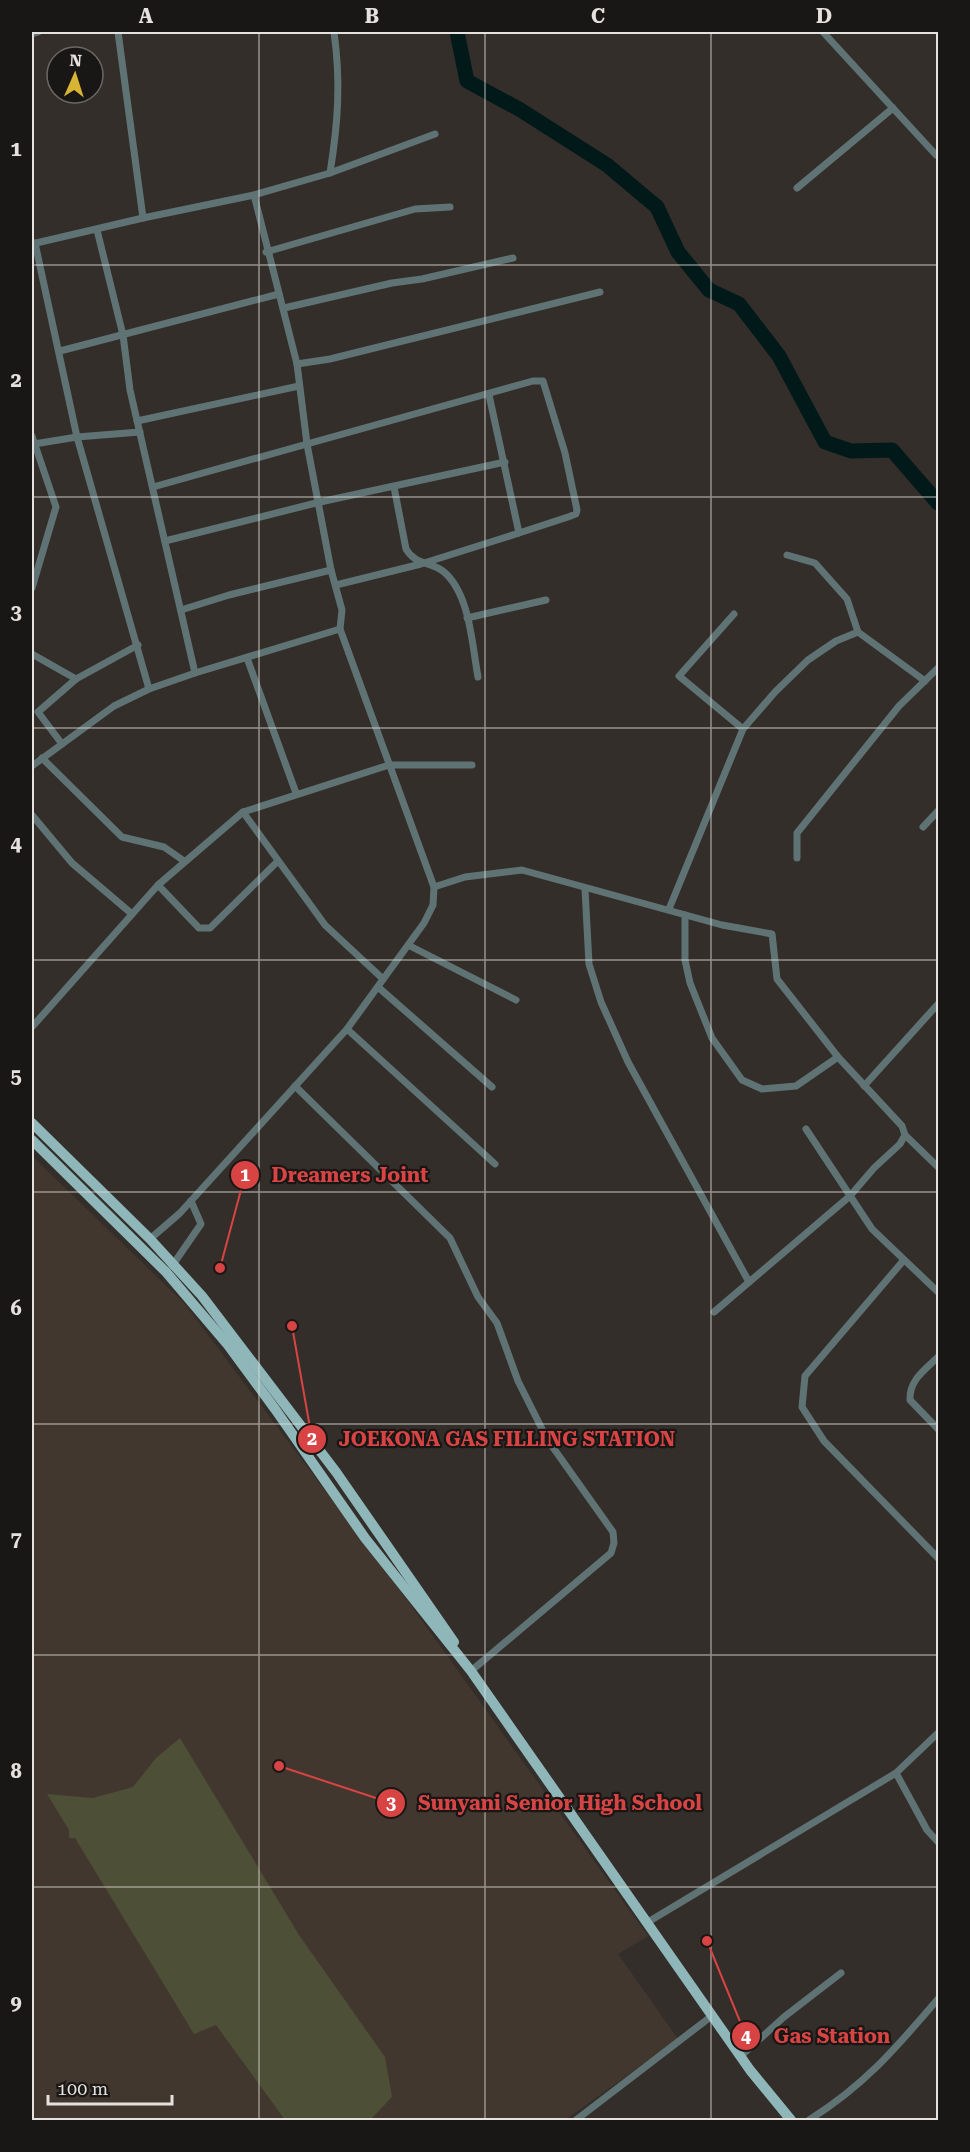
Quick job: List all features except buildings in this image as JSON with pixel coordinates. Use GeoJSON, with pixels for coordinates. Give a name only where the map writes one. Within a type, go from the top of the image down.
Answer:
{"type":"FeatureCollection","features":[{"type":"Feature","properties":{"kind":"main road"},"geometry":{"type":"LineString","coordinates":[[32,1123],[150,1239],[170,1268]]}},
{"type":"Feature","properties":{"kind":"main road"},"geometry":{"type":"LineString","coordinates":[[32,1140],[170,1268],[258,1367],[336,1472],[436,1615],[471,1671],[741,2056],[791,2121]]}},
{"type":"Feature","properties":{"kind":"street"},"geometry":{"type":"LineString","coordinates":[[32,34],[38,32]]}},
{"type":"Feature","properties":{"kind":"street"},"geometry":{"type":"LineString","coordinates":[[118,32],[143,218]]}},
{"type":"Feature","properties":{"kind":"street"},"geometry":{"type":"LineString","coordinates":[[330,173],[339,114],[338,62],[334,32]]}},
{"type":"Feature","properties":{"kind":"street"},"geometry":{"type":"LineString","coordinates":[[824,32],[938,155]]}},
{"type":"Feature","properties":{"kind":"street"},"geometry":{"type":"LineString","coordinates":[[797,188],[893,108]]}},
{"type":"Feature","properties":{"kind":"street"},"geometry":{"type":"LineString","coordinates":[[149,689],[77,437],[60,351],[33,243],[254,195],[330,173],[435,134]]}},
{"type":"Feature","properties":{"kind":"street"},"geometry":{"type":"LineString","coordinates":[[150,1239],[191,1201],[347,1029],[410,946],[433,905],[434,887],[340,629],[342,618],[308,444],[297,364],[284,308],[266,252],[254,195]]}},
{"type":"Feature","properties":{"kind":"street"},"geometry":{"type":"LineString","coordinates":[[266,252],[415,209],[450,207]]}},
{"type":"Feature","properties":{"kind":"street"},"geometry":{"type":"LineString","coordinates":[[97,230],[123,335],[130,390],[195,673]]}},
{"type":"Feature","properties":{"kind":"street"},"geometry":{"type":"LineString","coordinates":[[284,308],[513,258]]}},
{"type":"Feature","properties":{"kind":"street"},"geometry":{"type":"LineString","coordinates":[[297,364],[330,359],[600,292]]}},
{"type":"Feature","properties":{"kind":"street"},"geometry":{"type":"LineString","coordinates":[[60,351],[279,294]]}},
{"type":"Feature","properties":{"kind":"street"},"geometry":{"type":"LineString","coordinates":[[153,487],[543,381],[573,488],[576,514],[421,564],[336,585]]}},
{"type":"Feature","properties":{"kind":"street"},"geometry":{"type":"LineString","coordinates":[[137,421],[299,386]]}},
{"type":"Feature","properties":{"kind":"street"},"geometry":{"type":"LineString","coordinates":[[489,395],[519,533]]}},
{"type":"Feature","properties":{"kind":"street"},"geometry":{"type":"LineString","coordinates":[[32,588],[56,507],[33,440],[140,432]]}},
{"type":"Feature","properties":{"kind":"street"},"geometry":{"type":"LineString","coordinates":[[165,541],[320,502],[505,462]]}},
{"type":"Feature","properties":{"kind":"street"},"geometry":{"type":"LineString","coordinates":[[394,487],[406,549],[411,557],[421,564],[441,569],[453,579],[467,618],[478,677]]}},
{"type":"Feature","properties":{"kind":"street"},"geometry":{"type":"LineString","coordinates":[[787,555],[815,562],[847,599],[858,632],[925,681]]}},
{"type":"Feature","properties":{"kind":"street"},"geometry":{"type":"LineString","coordinates":[[181,610],[238,592],[331,570]]}},
{"type":"Feature","properties":{"kind":"street"},"geometry":{"type":"LineString","coordinates":[[467,618],[546,600]]}},
{"type":"Feature","properties":{"kind":"street"},"geometry":{"type":"LineString","coordinates":[[734,614],[679,676],[743,729]]}},
{"type":"Feature","properties":{"kind":"street"},"geometry":{"type":"LineString","coordinates":[[32,766],[114,706],[149,689],[340,629]]}},
{"type":"Feature","properties":{"kind":"street"},"geometry":{"type":"LineString","coordinates":[[669,909],[743,729],[775,692],[808,660],[836,640],[858,632]]}},
{"type":"Feature","properties":{"kind":"street"},"geometry":{"type":"LineString","coordinates":[[62,744],[38,712],[76,679],[138,645]]}},
{"type":"Feature","properties":{"kind":"street"},"geometry":{"type":"LineString","coordinates":[[32,654],[76,679]]}},
{"type":"Feature","properties":{"kind":"street"},"geometry":{"type":"LineString","coordinates":[[247,658],[296,793]]}},
{"type":"Feature","properties":{"kind":"street"},"geometry":{"type":"LineString","coordinates":[[797,858],[797,833],[899,706],[939,668]]}},
{"type":"Feature","properties":{"kind":"street"},"geometry":{"type":"LineString","coordinates":[[42,758],[122,837],[164,847],[184,861]]}},
{"type":"Feature","properties":{"kind":"street"},"geometry":{"type":"LineString","coordinates":[[32,1027],[159,885],[243,812],[296,793],[389,765],[472,765]]}},
{"type":"Feature","properties":{"kind":"street"},"geometry":{"type":"LineString","coordinates":[[923,827],[939,811]]}},
{"type":"Feature","properties":{"kind":"street"},"geometry":{"type":"LineString","coordinates":[[243,812],[325,925],[383,979]]}},
{"type":"Feature","properties":{"kind":"street"},"geometry":{"type":"LineString","coordinates":[[32,815],[72,863],[132,914]]}},
{"type":"Feature","properties":{"kind":"street"},"geometry":{"type":"LineString","coordinates":[[159,885],[199,928],[205,930],[210,928],[278,861]]}},
{"type":"Feature","properties":{"kind":"street"},"geometry":{"type":"LineString","coordinates":[[434,887],[465,877],[522,870],[685,915],[772,934],[777,979],[838,1057],[902,1126],[904,1135],[939,1167]]}},
{"type":"Feature","properties":{"kind":"street"},"geometry":{"type":"LineString","coordinates":[[585,889],[589,964],[601,1002],[628,1062],[750,1282]]}},
{"type":"Feature","properties":{"kind":"street"},"geometry":{"type":"LineString","coordinates":[[685,915],[685,960],[690,983],[712,1038],[742,1080],[762,1089],[796,1086],[805,1083],[838,1057]]}},
{"type":"Feature","properties":{"kind":"street"},"geometry":{"type":"LineString","coordinates":[[410,946],[516,1000]]}},
{"type":"Feature","properties":{"kind":"street"},"geometry":{"type":"LineString","coordinates":[[378,987],[492,1087]]}},
{"type":"Feature","properties":{"kind":"street"},"geometry":{"type":"LineString","coordinates":[[864,1086],[939,1004]]}},
{"type":"Feature","properties":{"kind":"street"},"geometry":{"type":"LineString","coordinates":[[347,1029],[495,1164]]}},
{"type":"Feature","properties":{"kind":"street"},"geometry":{"type":"LineString","coordinates":[[295,1086],[450,1238],[478,1297],[497,1323],[518,1382],[548,1439],[613,1532],[614,1543],[611,1553],[471,1671]]}},
{"type":"Feature","properties":{"kind":"street"},"geometry":{"type":"LineString","coordinates":[[806,1129],[872,1229],[903,1261],[939,1292]]}},
{"type":"Feature","properties":{"kind":"street"},"geometry":{"type":"LineString","coordinates":[[714,1312],[850,1196],[874,1168],[900,1144],[904,1135]]}},
{"type":"Feature","properties":{"kind":"street"},"geometry":{"type":"LineString","coordinates":[[170,1268],[201,1224],[191,1201]]}},
{"type":"Feature","properties":{"kind":"street"},"geometry":{"type":"LineString","coordinates":[[903,1261],[805,1376],[802,1407],[824,1441],[939,1558]]}},
{"type":"Feature","properties":{"kind":"street"},"geometry":{"type":"LineString","coordinates":[[939,1357],[915,1378],[909,1390],[910,1400],[939,1428]]}},
{"type":"Feature","properties":{"kind":"street"},"geometry":{"type":"LineString","coordinates":[[648,1922],[896,1773],[939,1733]]}},
{"type":"Feature","properties":{"kind":"street"},"geometry":{"type":"LineString","coordinates":[[896,1773],[927,1830],[939,1842]]}},
{"type":"Feature","properties":{"kind":"street"},"geometry":{"type":"LineString","coordinates":[[741,2056],[784,2017],[841,1973]]}},
{"type":"Feature","properties":{"kind":"street"},"geometry":{"type":"LineString","coordinates":[[809,2121],[840,2101],[878,2069],[939,1999]]}},
{"type":"Feature","properties":{"kind":"street"},"geometry":{"type":"LineString","coordinates":[[576,2121],[713,2015]]}},
{"type":"Feature","properties":{"kind":"shaded area"},"geometry":{"type":"Polygon","coordinates":[[[32,1156],[184,1303],[405,1597],[648,1936],[618,1954],[678,2039],[565,2120],[32,2120],[32,1156]]]}},
{"type":"Feature","properties":{"kind":"green space"},"geometry":{"type":"Polygon","coordinates":[[[180,1738],[299,1935],[385,2057],[392,2097],[370,2120],[285,2120],[216,2025],[194,2034],[75,1838],[69,1838],[69,1830],[47,1794],[93,1798],[133,1787],[156,1758],[180,1738]]]}},
{"type":"Feature","properties":{"kind":"waterway"},"geometry":{"type":"LineString","coordinates":[[457,32],[467,81],[519,109],[607,165],[657,207],[678,252],[709,290],[739,304],[779,356],[825,442],[851,451],[892,450],[938,503]]}},
{"type":"Feature","properties":{"kind":"place","name":"Dreamers Joint"},"geometry":{"type":"Point","coordinates":[220,1268]}},
{"type":"Feature","properties":{"kind":"place","name":"JOEKONA GAS FILLING STATION"},"geometry":{"type":"Point","coordinates":[292,1326]}},
{"type":"Feature","properties":{"kind":"place","name":"Sunyani Senior High School"},"geometry":{"type":"Point","coordinates":[279,1766]}},
{"type":"Feature","properties":{"kind":"place","name":"Gas Station"},"geometry":{"type":"Point","coordinates":[707,1941]}}]}
